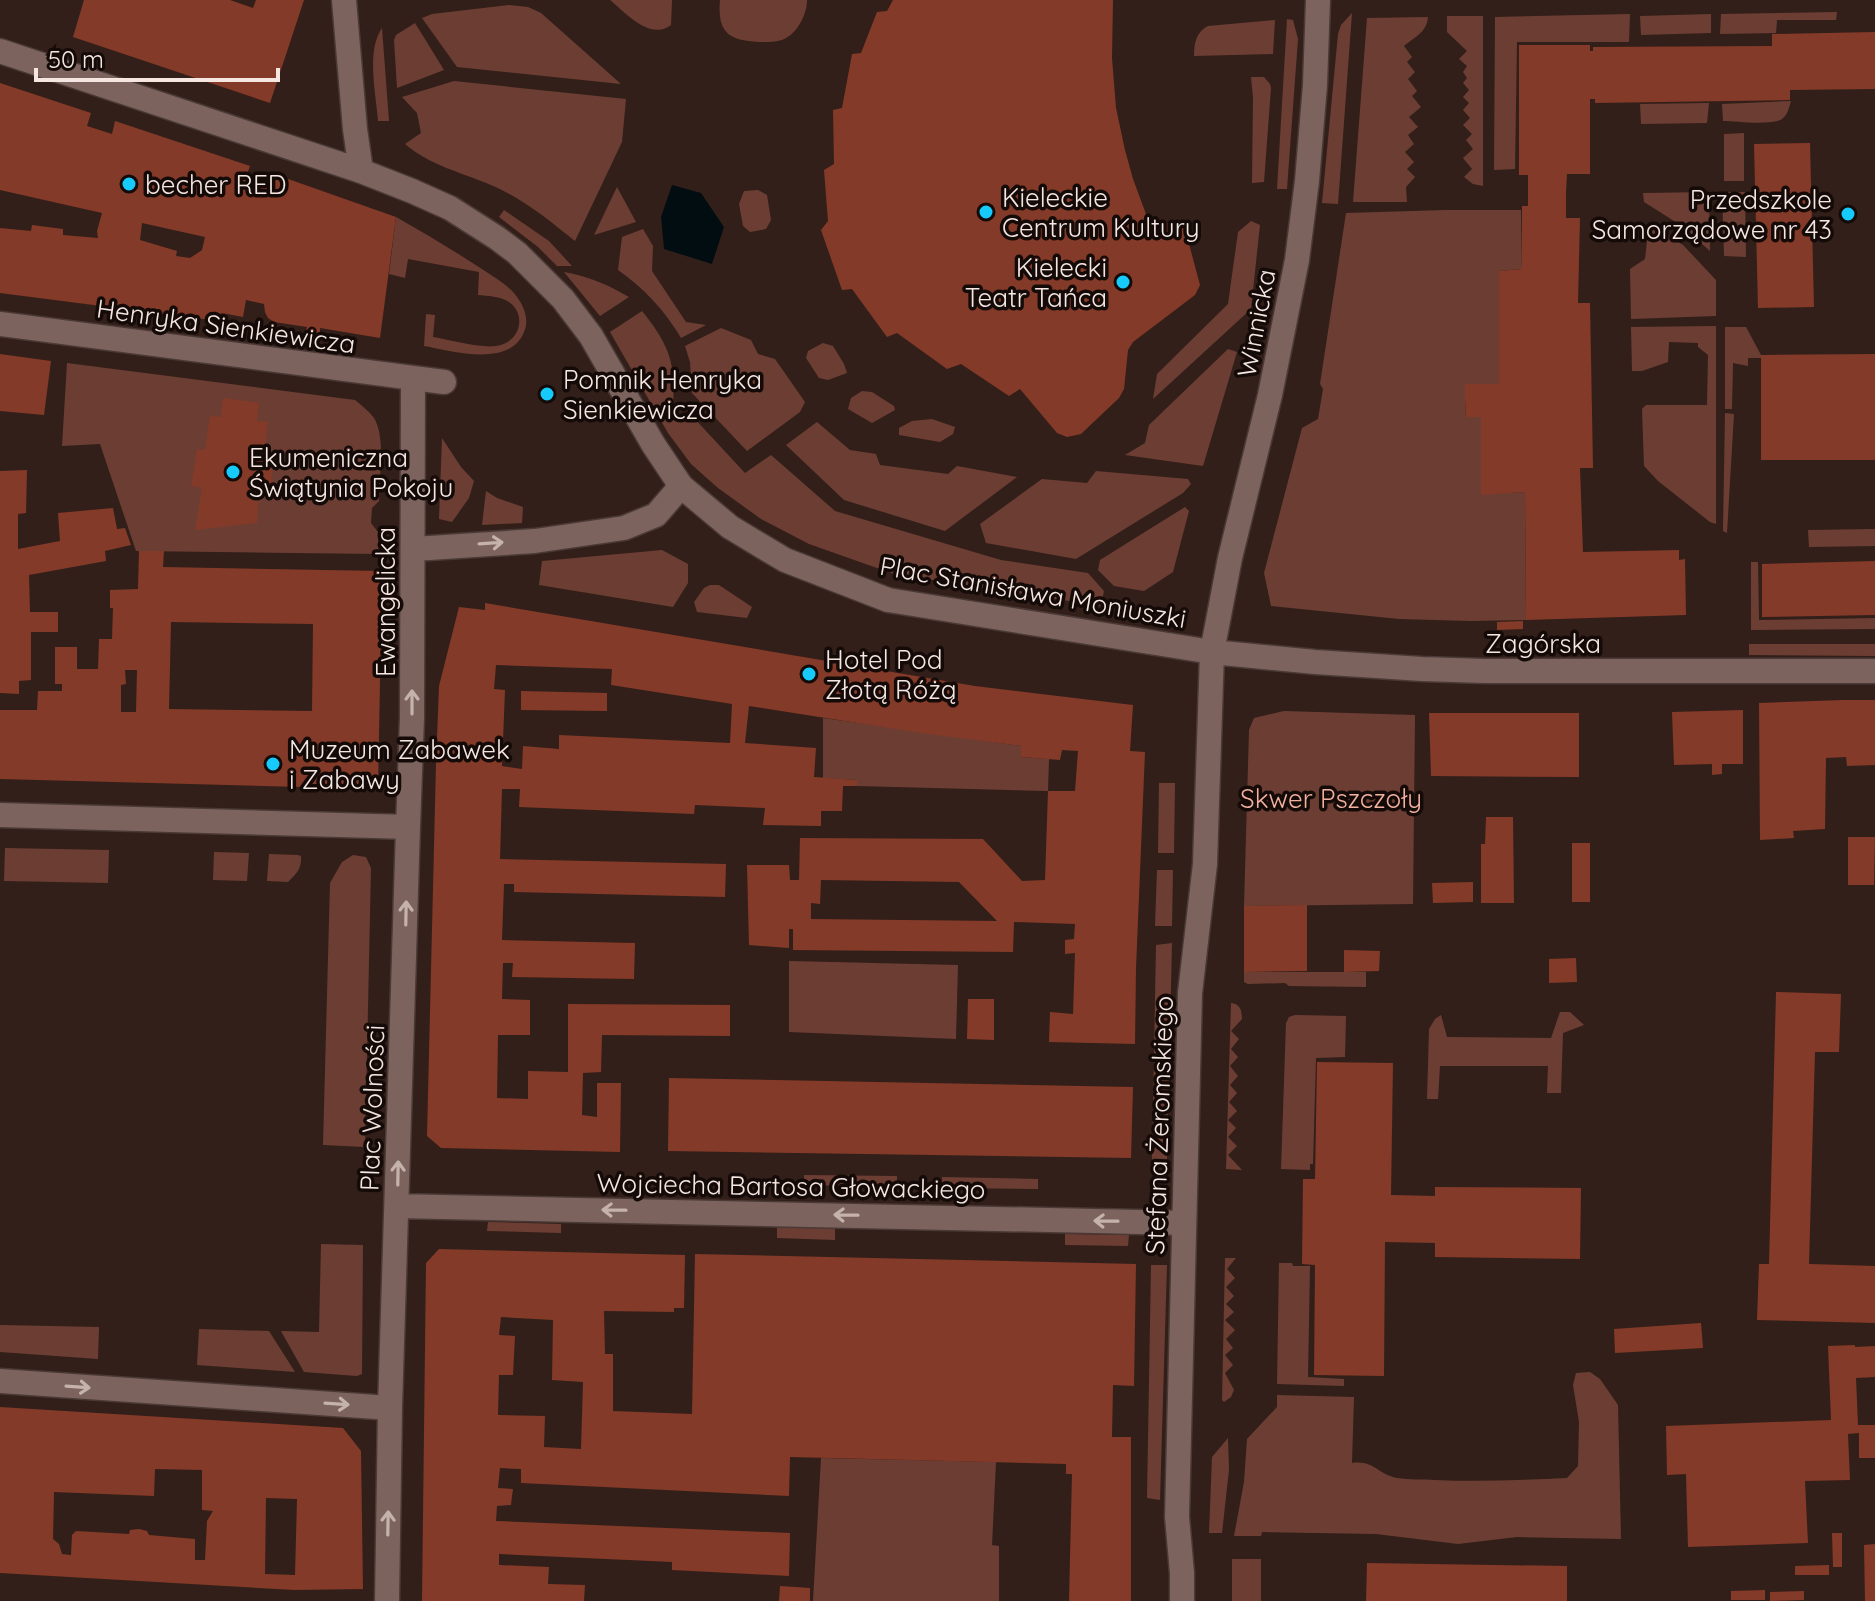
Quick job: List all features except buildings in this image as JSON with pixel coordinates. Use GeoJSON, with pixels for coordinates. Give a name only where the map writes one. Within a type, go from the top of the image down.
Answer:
{"type":"FeatureCollection","features":[{"type":"Feature","properties":{"kind":"street"},"geometry":{"type":"LineString","coordinates":[[344,0],[361,171]]}},
{"type":"Feature","properties":{"kind":"street","name":"Winnicka"},"geometry":{"type":"LineString","coordinates":[[1212,652],[1230,558],[1293,287],[1307,181],[1318,0]]}},
{"type":"Feature","properties":{"kind":"street","name":"Plac Stanisława Moniuszki"},"geometry":{"type":"LineString","coordinates":[[0,51],[361,171],[412,191],[462,216],[507,246],[563,299],[591,336],[653,444],[681,486],[730,527],[785,560],[888,600],[1212,652]]}},
{"type":"Feature","properties":{"kind":"street","name":"Henryka Sienkiewicza"},"geometry":{"type":"LineString","coordinates":[[0,324],[444,382]]}},
{"type":"Feature","properties":{"kind":"street","name":"Ewangelicka"},"geometry":{"type":"LineString","coordinates":[[408,827],[414,549],[413,379]]}},
{"type":"Feature","properties":{"kind":"street"},"geometry":{"type":"LineString","coordinates":[[414,549],[535,541],[624,528],[656,515],[681,486]]}},
{"type":"Feature","properties":{"kind":"street","name":"Zagórska"},"geometry":{"type":"LineString","coordinates":[[1212,652],[1422,669],[1875,671]]}},
{"type":"Feature","properties":{"kind":"street","name":"Stefana Żeromskiego"},"geometry":{"type":"LineString","coordinates":[[1182,1601],[1177,1517],[1190,993],[1205,864],[1212,652]]}},
{"type":"Feature","properties":{"kind":"street"},"geometry":{"type":"LineString","coordinates":[[0,815],[408,827]]}},
{"type":"Feature","properties":{"kind":"street","name":"Plac Wolności"},"geometry":{"type":"LineString","coordinates":[[387,1601],[408,827]]}},
{"type":"Feature","properties":{"kind":"street","name":"Wojciecha Bartosa Głowackiego"},"geometry":{"type":"LineString","coordinates":[[397,1206],[1184,1223]]}},
{"type":"Feature","properties":{"kind":"street"},"geometry":{"type":"LineString","coordinates":[[0,1381],[390,1408]]}},
{"type":"Feature","properties":{"kind":"green space"},"geometry":{"type":"Polygon","coordinates":[[[610,0],[672,0],[671,25],[655,30],[647,28],[610,0]]]}},
{"type":"Feature","properties":{"kind":"green space"},"geometry":{"type":"Polygon","coordinates":[[[720,0],[807,0],[801,21],[791,35],[774,42],[761,42],[741,40],[723,28],[720,0]]]}},
{"type":"Feature","properties":{"kind":"green space"},"geometry":{"type":"Polygon","coordinates":[[[509,5],[528,7],[541,13],[621,84],[457,67],[422,18],[432,14],[509,5]]]}},
{"type":"Feature","properties":{"kind":"green space"},"geometry":{"type":"Polygon","coordinates":[[[1837,12],[1836,20],[1777,20],[1776,33],[1720,34],[1721,14],[1837,12]]]}},
{"type":"Feature","properties":{"kind":"green space"},"geometry":{"type":"Polygon","coordinates":[[[1352,13],[1338,204],[1322,203],[1338,34],[1341,25],[1352,13]]]}},
{"type":"Feature","properties":{"kind":"green space"},"geometry":{"type":"Polygon","coordinates":[[[1630,14],[1629,42],[1517,42],[1515,169],[1494,170],[1495,17],[1630,14]]]}},
{"type":"Feature","properties":{"kind":"green space"},"geometry":{"type":"Polygon","coordinates":[[[1711,14],[1711,33],[1641,35],[1640,16],[1711,14]]]}},
{"type":"Feature","properties":{"kind":"green space"},"geometry":{"type":"Polygon","coordinates":[[[1447,16],[1483,16],[1483,186],[1473,184],[1464,177],[1472,169],[1463,158],[1473,149],[1466,140],[1472,134],[1463,125],[1470,118],[1463,110],[1469,103],[1463,97],[1469,90],[1463,83],[1467,78],[1463,72],[1467,66],[1459,59],[1467,51],[1447,32],[1447,16]]]}},
{"type":"Feature","properties":{"kind":"green space"},"geometry":{"type":"Polygon","coordinates":[[[1428,17],[1423,30],[1404,46],[1412,57],[1407,62],[1415,72],[1408,79],[1417,91],[1412,96],[1421,107],[1409,117],[1418,127],[1408,135],[1414,144],[1405,152],[1414,162],[1407,169],[1415,177],[1406,187],[1407,202],[1353,202],[1367,18],[1428,17]]]}},
{"type":"Feature","properties":{"kind":"green space"},"geometry":{"type":"Polygon","coordinates":[[[1287,19],[1293,20],[1298,39],[1287,189],[1277,189],[1287,19]]]}},
{"type":"Feature","properties":{"kind":"green space"},"geometry":{"type":"Polygon","coordinates":[[[1275,20],[1273,54],[1194,56],[1196,38],[1208,26],[1275,20]]]}},
{"type":"Feature","properties":{"kind":"green space"},"geometry":{"type":"Polygon","coordinates":[[[415,23],[444,70],[397,88],[394,40],[396,35],[415,23]]]}},
{"type":"Feature","properties":{"kind":"green space"},"geometry":{"type":"Polygon","coordinates":[[[382,28],[389,121],[378,121],[374,86],[374,48],[382,28]]]}},
{"type":"Feature","properties":{"kind":"green space"},"geometry":{"type":"Polygon","coordinates":[[[1251,77],[1264,77],[1271,88],[1264,182],[1252,183],[1253,98],[1251,77]]]}},
{"type":"Feature","properties":{"kind":"green space"},"geometry":{"type":"Polygon","coordinates":[[[454,81],[626,99],[622,142],[575,241],[514,197],[435,163],[405,144],[421,133],[417,113],[402,97],[454,81]]]}},
{"type":"Feature","properties":{"kind":"green space"},"geometry":{"type":"Polygon","coordinates":[[[1791,101],[1786,115],[1777,121],[1723,121],[1722,104],[1791,101]]]}},
{"type":"Feature","properties":{"kind":"green space"},"geometry":{"type":"Polygon","coordinates":[[[1709,103],[1707,123],[1641,124],[1640,104],[1709,103]]]}},
{"type":"Feature","properties":{"kind":"green space"},"geometry":{"type":"Polygon","coordinates":[[[1744,133],[1744,181],[1724,181],[1724,134],[1744,133]]]}},
{"type":"Feature","properties":{"kind":"green space"},"geometry":{"type":"Polygon","coordinates":[[[617,187],[636,222],[594,235],[617,187]]]}},
{"type":"Feature","properties":{"kind":"green space"},"geometry":{"type":"Polygon","coordinates":[[[758,190],[767,195],[771,220],[766,229],[750,232],[743,226],[739,204],[744,191],[758,190]]]}},
{"type":"Feature","properties":{"kind":"green space"},"geometry":{"type":"Polygon","coordinates":[[[1709,192],[1710,251],[1682,226],[1644,202],[1643,193],[1709,192]]]}},
{"type":"Feature","properties":{"kind":"green space"},"geometry":{"type":"Polygon","coordinates":[[[1722,192],[1745,192],[1746,257],[1724,256],[1722,192]]]}},
{"type":"Feature","properties":{"kind":"green space"},"geometry":{"type":"Polygon","coordinates":[[[504,210],[549,241],[572,266],[557,266],[499,217],[504,210]]]}},
{"type":"Feature","properties":{"kind":"green space"},"geometry":{"type":"Polygon","coordinates":[[[1521,210],[1522,269],[1499,271],[1499,384],[1465,400],[1466,417],[1481,417],[1481,494],[1525,492],[1526,620],[1399,619],[1271,606],[1264,573],[1302,428],[1318,419],[1323,389],[1320,384],[1346,213],[1521,210]]]}},
{"type":"Feature","properties":{"kind":"green space"},"geometry":{"type":"Polygon","coordinates":[[[396,217],[474,264],[514,293],[526,316],[524,332],[517,343],[494,354],[464,353],[424,346],[426,314],[435,315],[433,337],[494,346],[508,342],[517,332],[518,313],[509,302],[498,297],[478,295],[479,272],[408,259],[405,278],[389,274],[396,217]]]}},
{"type":"Feature","properties":{"kind":"green space"},"geometry":{"type":"Polygon","coordinates":[[[1251,221],[1260,225],[1251,309],[1153,399],[1157,374],[1228,304],[1238,232],[1251,221]]]}},
{"type":"Feature","properties":{"kind":"green space"},"geometry":{"type":"Polygon","coordinates":[[[1649,223],[1683,245],[1716,280],[1716,316],[1631,319],[1630,269],[1645,259],[1649,223]]]}},
{"type":"Feature","properties":{"kind":"green space"},"geometry":{"type":"Polygon","coordinates":[[[643,229],[653,246],[652,271],[686,322],[706,325],[681,338],[653,301],[618,270],[622,237],[643,229]]]}},
{"type":"Feature","properties":{"kind":"green space"},"geometry":{"type":"Polygon","coordinates":[[[564,272],[598,282],[629,297],[600,316],[564,272]]]}},
{"type":"Feature","properties":{"kind":"green space"},"geometry":{"type":"Polygon","coordinates":[[[642,311],[660,336],[670,359],[674,384],[672,415],[693,417],[745,473],[771,455],[835,511],[1001,560],[1088,573],[1104,591],[1101,606],[894,574],[809,544],[761,519],[691,464],[668,433],[610,332],[642,311]]]}},
{"type":"Feature","properties":{"kind":"green space"},"geometry":{"type":"Polygon","coordinates":[[[1716,326],[1716,524],[1658,481],[1644,466],[1642,409],[1646,405],[1707,405],[1708,355],[1698,347],[1698,343],[1669,342],[1668,362],[1642,371],[1632,371],[1631,327],[1716,326]]]}},
{"type":"Feature","properties":{"kind":"green space"},"geometry":{"type":"Polygon","coordinates":[[[1725,327],[1746,327],[1761,355],[1761,358],[1748,358],[1748,366],[1733,363],[1732,409],[1725,409],[1725,327]]]}},
{"type":"Feature","properties":{"kind":"green space"},"geometry":{"type":"Polygon","coordinates":[[[721,328],[751,340],[758,354],[775,359],[805,402],[800,412],[747,451],[692,393],[690,362],[685,346],[721,328]]]}},
{"type":"Feature","properties":{"kind":"green space"},"geometry":{"type":"Polygon","coordinates":[[[823,343],[833,346],[847,373],[828,380],[819,378],[806,358],[808,351],[823,343]]]}},
{"type":"Feature","properties":{"kind":"green space"},"geometry":{"type":"Polygon","coordinates":[[[1228,349],[1237,352],[1203,466],[1125,455],[1145,443],[1149,425],[1228,349]]]}},
{"type":"Feature","properties":{"kind":"green space"},"geometry":{"type":"Polygon","coordinates":[[[67,363],[355,400],[374,418],[380,436],[379,501],[372,508],[371,523],[378,532],[378,554],[136,551],[100,444],[62,446],[67,363]]]}},
{"type":"Feature","properties":{"kind":"green space"},"geometry":{"type":"Polygon","coordinates":[[[862,391],[872,392],[894,406],[895,410],[872,423],[848,409],[851,398],[862,391]]]}},
{"type":"Feature","properties":{"kind":"green space"},"geometry":{"type":"Polygon","coordinates":[[[1725,413],[1734,414],[1727,533],[1723,531],[1725,413]]]}},
{"type":"Feature","properties":{"kind":"green space"},"geometry":{"type":"Polygon","coordinates":[[[932,419],[955,427],[953,434],[940,442],[899,435],[899,428],[912,421],[932,419]]]}},
{"type":"Feature","properties":{"kind":"green space"},"geometry":{"type":"Polygon","coordinates":[[[817,422],[850,450],[876,454],[880,465],[948,474],[957,466],[1017,477],[945,531],[844,500],[786,445],[817,422]]]}},
{"type":"Feature","properties":{"kind":"green space"},"geometry":{"type":"Polygon","coordinates":[[[442,438],[474,481],[469,498],[452,522],[439,519],[442,438]]]}},
{"type":"Feature","properties":{"kind":"green space"},"geometry":{"type":"Polygon","coordinates":[[[1096,471],[1188,479],[1191,484],[1183,493],[1076,559],[986,543],[980,524],[1042,479],[1087,483],[1096,471]]]}},
{"type":"Feature","properties":{"kind":"green space"},"geometry":{"type":"Polygon","coordinates":[[[486,491],[523,507],[522,523],[482,525],[486,491]]]}},
{"type":"Feature","properties":{"kind":"green space"},"geometry":{"type":"Polygon","coordinates":[[[1185,507],[1189,511],[1173,572],[1144,591],[1114,586],[1098,570],[1100,560],[1185,507]]]}},
{"type":"Feature","properties":{"kind":"green space"},"geometry":{"type":"Polygon","coordinates":[[[1875,529],[1875,546],[1809,547],[1808,530],[1875,529]]]}},
{"type":"Feature","properties":{"kind":"green space"},"geometry":{"type":"Polygon","coordinates":[[[662,550],[688,564],[688,583],[673,607],[539,585],[542,561],[662,550]]]}},
{"type":"Feature","properties":{"kind":"green space"},"geometry":{"type":"Polygon","coordinates":[[[1751,562],[1758,562],[1759,620],[1875,618],[1875,629],[1751,630],[1751,562]]]}},
{"type":"Feature","properties":{"kind":"green space"},"geometry":{"type":"Polygon","coordinates":[[[710,585],[719,585],[752,607],[747,618],[697,612],[694,602],[710,585]]]}},
{"type":"Feature","properties":{"kind":"green space"},"geometry":{"type":"Polygon","coordinates":[[[1749,644],[1875,644],[1875,656],[1749,655],[1749,644]]]}},
{"type":"Feature","properties":{"kind":"green space","name":"Skwer Pszczoły"},"geometry":{"type":"Polygon","coordinates":[[[1284,711],[1415,715],[1413,904],[1244,906],[1249,730],[1254,718],[1284,711]]]}},
{"type":"Feature","properties":{"kind":"green space"},"geometry":{"type":"Polygon","coordinates":[[[823,718],[1021,746],[1021,757],[1049,759],[1048,791],[857,786],[857,780],[823,778],[823,718]]]}},
{"type":"Feature","properties":{"kind":"green space"},"geometry":{"type":"Polygon","coordinates":[[[1159,783],[1175,783],[1174,853],[1158,853],[1159,783]]]}},
{"type":"Feature","properties":{"kind":"green space"},"geometry":{"type":"Polygon","coordinates":[[[5,848],[109,850],[108,883],[4,881],[5,848]]]}},
{"type":"Feature","properties":{"kind":"green space"},"geometry":{"type":"Polygon","coordinates":[[[214,852],[249,853],[247,881],[213,880],[214,852]]]}},
{"type":"Feature","properties":{"kind":"green space"},"geometry":{"type":"Polygon","coordinates":[[[269,854],[301,856],[296,874],[288,882],[267,881],[269,854]]]}},
{"type":"Feature","properties":{"kind":"green space"},"geometry":{"type":"Polygon","coordinates":[[[353,855],[366,857],[371,868],[365,1147],[323,1145],[330,883],[342,862],[353,855]]]}},
{"type":"Feature","properties":{"kind":"green space"},"geometry":{"type":"Polygon","coordinates":[[[1157,870],[1173,870],[1172,926],[1155,926],[1157,870]]]}},
{"type":"Feature","properties":{"kind":"green space"},"geometry":{"type":"Polygon","coordinates":[[[1172,943],[1167,1160],[1152,1160],[1156,945],[1172,943]]]}},
{"type":"Feature","properties":{"kind":"green space"},"geometry":{"type":"Polygon","coordinates":[[[789,961],[958,965],[956,1039],[789,1032],[789,961]]]}},
{"type":"Feature","properties":{"kind":"green space"},"geometry":{"type":"Polygon","coordinates":[[[1244,972],[1366,972],[1366,987],[1248,984],[1244,982],[1244,972]]]}},
{"type":"Feature","properties":{"kind":"green space"},"geometry":{"type":"Polygon","coordinates":[[[1231,1003],[1240,1008],[1242,1019],[1231,1031],[1239,1039],[1231,1049],[1238,1057],[1230,1066],[1238,1076],[1230,1085],[1237,1093],[1229,1102],[1237,1111],[1228,1120],[1236,1128],[1228,1137],[1237,1146],[1228,1155],[1242,1170],[1226,1169],[1231,1003]]]}},
{"type":"Feature","properties":{"kind":"green space"},"geometry":{"type":"Polygon","coordinates":[[[1560,1012],[1570,1012],[1584,1025],[1563,1033],[1561,1093],[1547,1093],[1548,1066],[1440,1066],[1438,1099],[1427,1099],[1429,1029],[1441,1015],[1447,1037],[1551,1038],[1560,1012]]]}},
{"type":"Feature","properties":{"kind":"green space"},"geometry":{"type":"Polygon","coordinates":[[[1346,1016],[1345,1057],[1316,1058],[1313,1164],[1310,1164],[1310,1170],[1281,1169],[1286,1023],[1289,1017],[1346,1016]]]}},
{"type":"Feature","properties":{"kind":"green space"},"geometry":{"type":"Polygon","coordinates":[[[804,1175],[897,1176],[897,1187],[804,1185],[804,1175]]]}},
{"type":"Feature","properties":{"kind":"green space"},"geometry":{"type":"Polygon","coordinates":[[[942,1177],[1038,1179],[1038,1189],[942,1188],[942,1177]]]}},
{"type":"Feature","properties":{"kind":"green space"},"geometry":{"type":"Polygon","coordinates":[[[488,1222],[561,1224],[561,1233],[487,1231],[488,1222]]]}},
{"type":"Feature","properties":{"kind":"green space"},"geometry":{"type":"Polygon","coordinates":[[[777,1227],[835,1228],[835,1240],[777,1238],[777,1227]]]}},
{"type":"Feature","properties":{"kind":"green space"},"geometry":{"type":"Polygon","coordinates":[[[1065,1234],[1129,1235],[1128,1246],[1065,1245],[1065,1234]]]}},
{"type":"Feature","properties":{"kind":"green space"},"geometry":{"type":"Polygon","coordinates":[[[321,1244],[363,1245],[362,1374],[357,1376],[304,1372],[281,1331],[319,1332],[321,1244]]]}},
{"type":"Feature","properties":{"kind":"green space"},"geometry":{"type":"Polygon","coordinates":[[[1225,1258],[1236,1258],[1227,1269],[1235,1278],[1226,1287],[1234,1296],[1226,1304],[1234,1312],[1225,1320],[1235,1330],[1226,1339],[1233,1348],[1225,1355],[1233,1365],[1225,1373],[1234,1390],[1224,1402],[1222,1400],[1225,1258]]]}},
{"type":"Feature","properties":{"kind":"green space"},"geometry":{"type":"Polygon","coordinates":[[[1279,1263],[1310,1266],[1308,1377],[1344,1379],[1344,1386],[1277,1384],[1279,1263]]]}},
{"type":"Feature","properties":{"kind":"green space"},"geometry":{"type":"Polygon","coordinates":[[[1151,1265],[1167,1265],[1160,1500],[1147,1498],[1151,1265]]]}},
{"type":"Feature","properties":{"kind":"green space"},"geometry":{"type":"Polygon","coordinates":[[[0,1325],[99,1327],[98,1359],[0,1352],[0,1325]]]}},
{"type":"Feature","properties":{"kind":"green space"},"geometry":{"type":"Polygon","coordinates":[[[199,1329],[269,1331],[295,1372],[197,1365],[199,1329]]]}},
{"type":"Feature","properties":{"kind":"green space"},"geometry":{"type":"Polygon","coordinates":[[[1590,1372],[1600,1379],[1618,1405],[1621,1539],[1517,1537],[1458,1544],[1376,1534],[1262,1532],[1261,1536],[1234,1536],[1244,1482],[1247,1439],[1277,1407],[1277,1395],[1354,1397],[1352,1463],[1371,1465],[1390,1476],[1468,1481],[1567,1478],[1578,1466],[1579,1422],[1573,1385],[1576,1373],[1590,1372]]]}},
{"type":"Feature","properties":{"kind":"green space"},"geometry":{"type":"Polygon","coordinates":[[[1228,1438],[1229,1470],[1222,1533],[1209,1533],[1212,1457],[1228,1438]]]}},
{"type":"Feature","properties":{"kind":"green space"},"geometry":{"type":"Polygon","coordinates":[[[821,1458],[996,1462],[992,1545],[999,1546],[999,1601],[813,1601],[821,1458]]]}},
{"type":"Feature","properties":{"kind":"green space"},"geometry":{"type":"Polygon","coordinates":[[[1232,1559],[1261,1559],[1261,1601],[1232,1601],[1232,1559]]]}},
{"type":"Feature","properties":{"kind":"shaded area"},"geometry":{"type":"Polygon","coordinates":[[[672,185],[701,193],[724,227],[712,264],[664,249],[661,217],[672,185]]]}},
{"type":"Feature","properties":{"kind":"place","name":"becher RED"},"geometry":{"type":"Point","coordinates":[129,184]}},
{"type":"Feature","properties":{"kind":"place","name":"Kieleckie Centrum Kultury"},"geometry":{"type":"Point","coordinates":[986,212]}},
{"type":"Feature","properties":{"kind":"place","name":"Przedszkole Samorządowe nr 43"},"geometry":{"type":"Point","coordinates":[1848,214]}},
{"type":"Feature","properties":{"kind":"place","name":"Kielecki Teatr Tańca"},"geometry":{"type":"Point","coordinates":[1123,282]}},
{"type":"Feature","properties":{"kind":"place","name":"Pomnik Henryka Sienkiewicza"},"geometry":{"type":"Point","coordinates":[547,394]}},
{"type":"Feature","properties":{"kind":"place","name":"Ekumeniczna Świątynia Pokoju"},"geometry":{"type":"Point","coordinates":[233,472]}},
{"type":"Feature","properties":{"kind":"place","name":"Hotel Pod Złotą Różą"},"geometry":{"type":"Point","coordinates":[809,674]}},
{"type":"Feature","properties":{"kind":"place","name":"Muzeum Zabawek i Zabawy"},"geometry":{"type":"Point","coordinates":[273,764]}}]}
